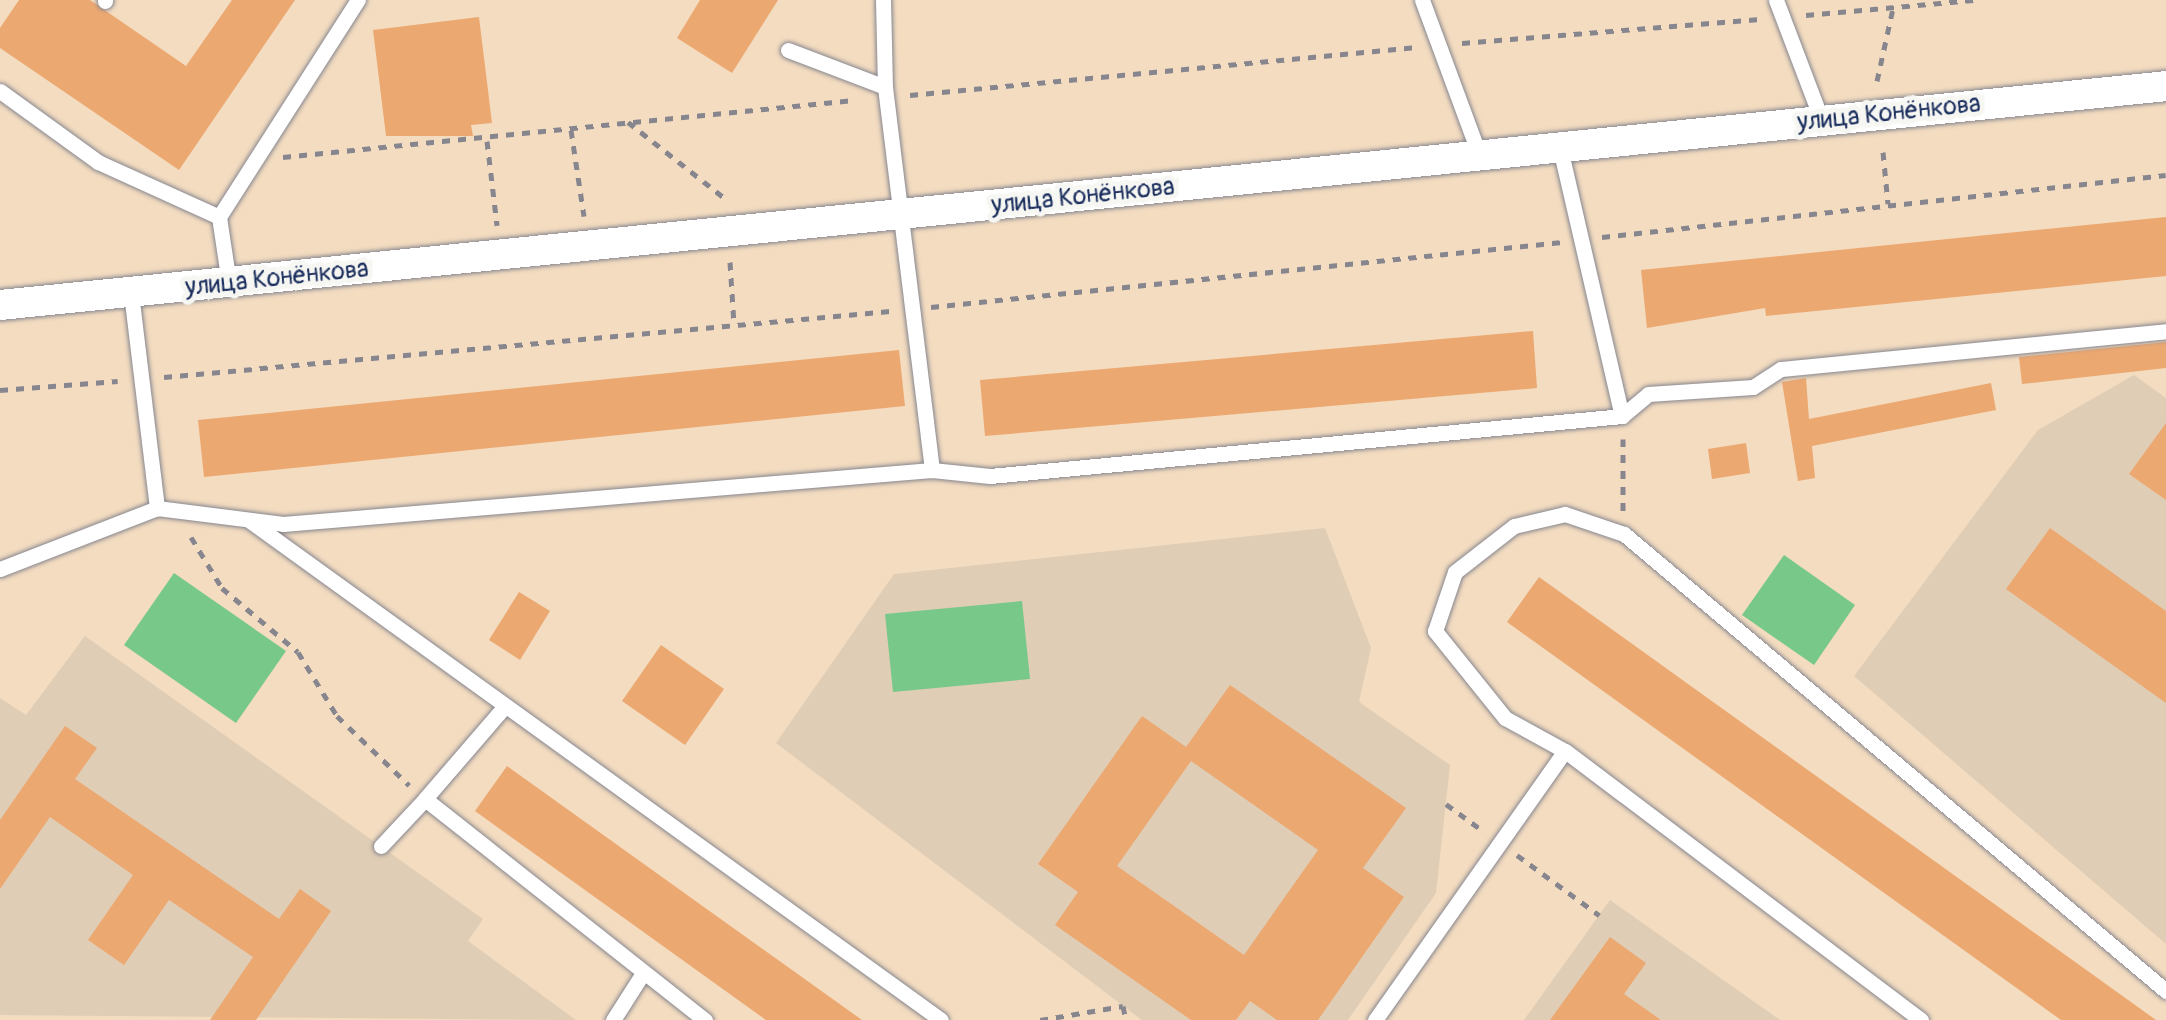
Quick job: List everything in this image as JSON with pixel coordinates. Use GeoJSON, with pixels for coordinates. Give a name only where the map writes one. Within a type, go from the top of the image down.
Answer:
{"type":"FeatureCollection","features":[{"type":"Feature","properties":{"kind":"street","name":"улица Конёнкова"},"geometry":{"type":"LineString","coordinates":[[0,305],[230,285],[2166,86]]}},
{"type":"Feature","properties":{"kind":"lane"},"geometry":{"type":"LineString","coordinates":[[230,285],[219,217],[358,0]]}},
{"type":"Feature","properties":{"kind":"lane"},"geometry":{"type":"LineString","coordinates":[[883,0],[885,92],[906,213],[932,470]]}},
{"type":"Feature","properties":{"kind":"lane"},"geometry":{"type":"LineString","coordinates":[[1776,0],[1789,16],[1822,121]]}},
{"type":"Feature","properties":{"kind":"lane"},"geometry":{"type":"LineString","coordinates":[[1426,1],[1480,157]]}},
{"type":"Feature","properties":{"kind":"lane"},"geometry":{"type":"LineString","coordinates":[[788,50],[885,92]]}},
{"type":"Feature","properties":{"kind":"lane"},"geometry":{"type":"LineString","coordinates":[[0,91],[98,162],[219,217]]}},
{"type":"Feature","properties":{"kind":"lane"},"geometry":{"type":"LineString","coordinates":[[1560,148],[1577,240],[1622,416]]}},
{"type":"Feature","properties":{"kind":"lane"},"geometry":{"type":"LineString","coordinates":[[131,293],[134,380],[157,508]]}},
{"type":"Feature","properties":{"kind":"lane"},"geometry":{"type":"LineString","coordinates":[[0,569],[157,508],[250,521],[932,470],[990,476],[1622,416],[1648,394],[1752,387],[1781,369],[2166,331]]}},
{"type":"Feature","properties":{"kind":"lane"},"geometry":{"type":"LineString","coordinates":[[1921,1020],[1566,751],[1506,718],[1434,631],[1455,572],[1514,526],[1565,514],[1624,534],[2160,986],[2166,966]]}},
{"type":"Feature","properties":{"kind":"lane"},"geometry":{"type":"LineString","coordinates":[[250,521],[941,1020]]}},
{"type":"Feature","properties":{"kind":"lane"},"geometry":{"type":"LineString","coordinates":[[381,846],[504,707]]}},
{"type":"Feature","properties":{"kind":"lane"},"geometry":{"type":"LineString","coordinates":[[1375,1020],[1566,751]]}},
{"type":"Feature","properties":{"kind":"lane"},"geometry":{"type":"LineString","coordinates":[[425,799],[706,1020]]}},
{"type":"Feature","properties":{"kind":"lane"},"geometry":{"type":"LineString","coordinates":[[613,1020],[643,972]]}},
{"type":"Feature","properties":{"kind":"path"},"geometry":{"type":"LineString","coordinates":[[256,158],[487,141],[885,92],[1972,0]]}},
{"type":"Feature","properties":{"kind":"path"},"geometry":{"type":"LineString","coordinates":[[1877,81],[1894,8]]}},
{"type":"Feature","properties":{"kind":"path"},"geometry":{"type":"LineString","coordinates":[[628,122],[727,200]]}},
{"type":"Feature","properties":{"kind":"path"},"geometry":{"type":"LineString","coordinates":[[571,130],[584,216]]}},
{"type":"Feature","properties":{"kind":"path"},"geometry":{"type":"LineString","coordinates":[[487,141],[497,225]]}},
{"type":"Feature","properties":{"kind":"path"},"geometry":{"type":"LineString","coordinates":[[1884,152],[1888,205]]}},
{"type":"Feature","properties":{"kind":"path"},"geometry":{"type":"LineString","coordinates":[[0,390],[915,309],[2166,175]]}},
{"type":"Feature","properties":{"kind":"path"},"geometry":{"type":"LineString","coordinates":[[730,262],[734,325]]}},
{"type":"Feature","properties":{"kind":"path"},"geometry":{"type":"LineString","coordinates":[[1622,416],[1624,534]]}},
{"type":"Feature","properties":{"kind":"path"},"geometry":{"type":"LineString","coordinates":[[187,530],[222,588],[298,652],[337,716],[425,799]]}},
{"type":"Feature","properties":{"kind":"path"},"geometry":{"type":"LineString","coordinates":[[1446,804],[1599,915]]}},
{"type":"Feature","properties":{"kind":"path"},"geometry":{"type":"LineString","coordinates":[[1040,1020],[1123,1006],[1126,1020]]}},
{"type":"Feature","properties":{"kind":"shaded area"},"geometry":{"type":"Polygon","coordinates":[[[2134,375],[2166,398],[2166,944],[1854,676],[2038,430],[2134,375]]]}},
{"type":"Feature","properties":{"kind":"shaded area"},"geometry":{"type":"Polygon","coordinates":[[[1325,528],[1371,648],[1359,702],[1450,765],[1436,893],[1348,1020],[1142,1020],[776,743],[894,574],[1325,528]]]}},
{"type":"Feature","properties":{"kind":"shaded area"},"geometry":{"type":"Polygon","coordinates":[[[85,636],[483,919],[468,941],[576,1020],[0,1015],[0,698],[26,715],[85,636]]]}},
{"type":"Feature","properties":{"kind":"shaded area"},"geometry":{"type":"Polygon","coordinates":[[[1610,900],[1780,1020],[1524,1020],[1610,900]]]}},
{"type":"Feature","properties":{"kind":"green space"},"geometry":{"type":"Polygon","coordinates":[[[1784,555],[1855,605],[1814,665],[1742,615],[1784,555]]]}},
{"type":"Feature","properties":{"kind":"green space"},"geometry":{"type":"Polygon","coordinates":[[[174,573],[286,651],[236,723],[124,645],[174,573]]]}},
{"type":"Feature","properties":{"kind":"green space"},"geometry":{"type":"Polygon","coordinates":[[[1022,601],[1030,679],[893,692],[885,614],[1022,601]]]}},
{"type":"Feature","properties":{"kind":"building"},"geometry":{"type":"Polygon","coordinates":[[[19,0],[90,0],[186,66],[232,0],[295,0],[179,170],[0,48],[0,28],[19,0]]]}},
{"type":"Feature","properties":{"kind":"building"},"geometry":{"type":"Polygon","coordinates":[[[700,0],[778,0],[732,73],[677,38],[700,0]]]}},
{"type":"Feature","properties":{"kind":"building"},"geometry":{"type":"Polygon","coordinates":[[[479,17],[492,123],[471,125],[473,136],[386,136],[373,30],[479,17]]]}},
{"type":"Feature","properties":{"kind":"building"},"geometry":{"type":"Polygon","coordinates":[[[2166,217],[2166,276],[1766,316],[1765,308],[1647,328],[1641,270],[2166,217]]]}},
{"type":"Feature","properties":{"kind":"building"},"geometry":{"type":"Polygon","coordinates":[[[1533,331],[1537,388],[985,436],[980,380],[1533,331]]]}},
{"type":"Feature","properties":{"kind":"building"},"geometry":{"type":"Polygon","coordinates":[[[2166,342],[2166,368],[2022,384],[2019,357],[2166,342]]]}},
{"type":"Feature","properties":{"kind":"building"},"geometry":{"type":"Polygon","coordinates":[[[899,350],[905,406],[204,477],[198,420],[899,350]]]}},
{"type":"Feature","properties":{"kind":"building"},"geometry":{"type":"Polygon","coordinates":[[[1806,378],[1809,419],[1991,383],[1996,410],[1812,446],[1815,478],[1798,481],[1782,382],[1806,378]]]}},
{"type":"Feature","properties":{"kind":"building"},"geometry":{"type":"Polygon","coordinates":[[[2166,423],[2166,500],[2129,474],[2166,423]]]}},
{"type":"Feature","properties":{"kind":"building"},"geometry":{"type":"Polygon","coordinates":[[[1746,443],[1750,473],[1712,479],[1708,449],[1746,443]]]}},
{"type":"Feature","properties":{"kind":"building"},"geometry":{"type":"Polygon","coordinates":[[[2050,528],[2166,611],[2166,703],[2006,589],[2050,528]]]}},
{"type":"Feature","properties":{"kind":"building"},"geometry":{"type":"Polygon","coordinates":[[[1539,577],[2156,1020],[2061,1020],[1507,622],[1539,577]]]}},
{"type":"Feature","properties":{"kind":"building"},"geometry":{"type":"Polygon","coordinates":[[[519,592],[550,611],[520,660],[489,640],[519,592]]]}},
{"type":"Feature","properties":{"kind":"building"},"geometry":{"type":"Polygon","coordinates":[[[661,645],[724,689],[685,745],[622,701],[661,645]]]}},
{"type":"Feature","properties":{"kind":"building"},"geometry":{"type":"Polygon","coordinates":[[[1230,685],[1406,808],[1363,868],[1404,897],[1318,1020],[1277,1020],[1250,1001],[1236,1020],[1191,1020],[1055,925],[1078,892],[1038,864],[1142,716],[1186,747],[1230,685]],[[1191,761],[1117,866],[1244,955],[1318,850],[1191,761]]]}},
{"type":"Feature","properties":{"kind":"building"},"geometry":{"type":"Polygon","coordinates":[[[65,726],[97,748],[75,779],[279,919],[300,889],[331,911],[256,1020],[210,1020],[253,957],[169,900],[124,965],[88,940],[133,875],[50,817],[0,889],[0,820],[65,726]]]}},
{"type":"Feature","properties":{"kind":"building"},"geometry":{"type":"Polygon","coordinates":[[[507,766],[862,1020],[766,1020],[475,811],[507,766]]]}},
{"type":"Feature","properties":{"kind":"building"},"geometry":{"type":"Polygon","coordinates":[[[1610,937],[1646,963],[1624,994],[1661,1020],[1550,1020],[1610,937]]]}}]}
